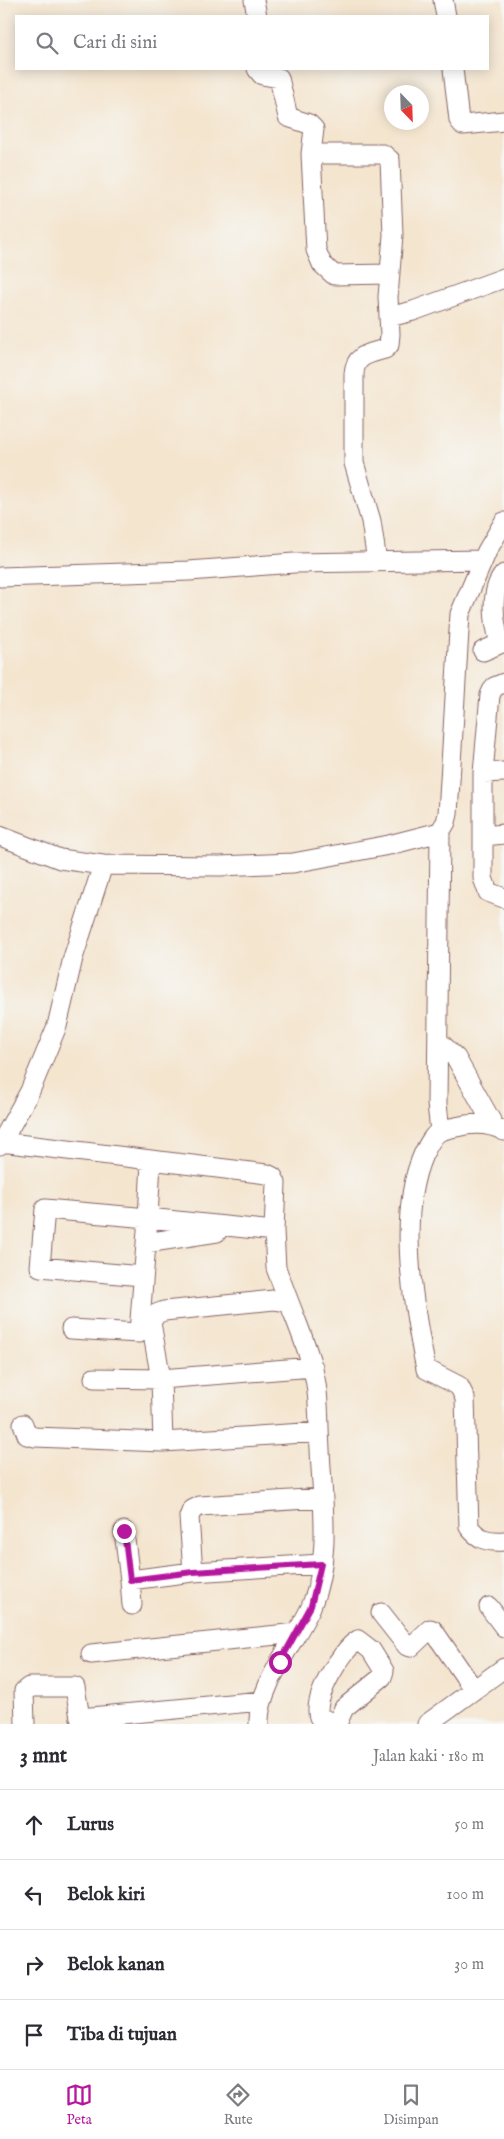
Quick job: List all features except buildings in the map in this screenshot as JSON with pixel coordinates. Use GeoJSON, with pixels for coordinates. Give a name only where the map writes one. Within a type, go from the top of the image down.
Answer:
{"type":"FeatureCollection","features":[{"type":"Feature","properties":{"kind":"street"},"geometry":{"type":"LineString","coordinates":[[254,0],[257,15]]}},
{"type":"Feature","properties":{"kind":"street"},"geometry":{"type":"LineString","coordinates":[[443,0],[446,15]]}},
{"type":"Feature","properties":{"kind":"street"},"geometry":{"type":"LineString","coordinates":[[258,70],[262,75],[279,78],[288,117],[309,124],[314,130],[311,154],[316,250],[322,264],[334,275],[390,274]]}},
{"type":"Feature","properties":{"kind":"street"},"geometry":{"type":"LineString","coordinates":[[453,70],[459,120],[463,125],[504,121]]}},
{"type":"Feature","properties":{"kind":"street"},"geometry":{"type":"LineString","coordinates":[[311,154],[382,154],[390,160],[393,235],[390,274],[389,345],[385,349],[363,356],[356,362],[354,374],[354,464],[371,521],[376,562]]}},
{"type":"Feature","properties":{"kind":"street"},"geometry":{"type":"LineString","coordinates":[[389,318],[504,278]]}},
{"type":"Feature","properties":{"kind":"street"},"geometry":{"type":"LineString","coordinates":[[440,1131],[437,1104],[440,832],[448,814],[460,614],[483,560],[504,522]]}},
{"type":"Feature","properties":{"kind":"street"},"geometry":{"type":"LineString","coordinates":[[0,577],[189,571],[294,563],[483,560]]}},
{"type":"Feature","properties":{"kind":"street"},"geometry":{"type":"LineString","coordinates":[[496,645],[494,599],[497,585],[504,574]]}},
{"type":"Feature","properties":{"kind":"street"},"geometry":{"type":"LineString","coordinates":[[504,683],[491,690],[496,708],[483,773],[485,886],[492,895],[504,898]]}},
{"type":"Feature","properties":{"kind":"street"},"geometry":{"type":"LineString","coordinates":[[483,773],[504,772]]}},
{"type":"Feature","properties":{"kind":"street"},"geometry":{"type":"LineString","coordinates":[[0,836],[60,859],[103,865],[220,866],[293,863],[389,845],[440,832]]}},
{"type":"Feature","properties":{"kind":"street"},"geometry":{"type":"LineString","coordinates":[[484,836],[504,834]]}},
{"type":"Feature","properties":{"kind":"street"},"geometry":{"type":"LineString","coordinates":[[103,865],[73,958],[57,1026],[30,1091],[1,1143],[151,1162],[267,1174],[273,1177],[276,1183],[274,1231],[276,1268],[313,1367],[318,1400],[322,1498],[326,1534],[311,1606],[262,1701],[259,1724]]}},
{"type":"Feature","properties":{"kind":"street"},"geometry":{"type":"LineString","coordinates":[[438,1041],[456,1058],[499,1128]]}},
{"type":"Feature","properties":{"kind":"street"},"geometry":{"type":"LineString","coordinates":[[499,1128],[466,1125],[440,1131],[427,1146],[413,1198],[409,1238],[417,1327],[426,1369],[459,1386],[465,1398],[469,1528],[477,1537],[490,1542],[504,1542]]}},
{"type":"Feature","properties":{"kind":"street"},"geometry":{"type":"LineString","coordinates":[[71,1329],[139,1333],[151,1162]]}},
{"type":"Feature","properties":{"kind":"street"},"geometry":{"type":"LineString","coordinates":[[142,1276],[40,1267],[45,1209],[274,1231]]}},
{"type":"Feature","properties":{"kind":"street"},"geometry":{"type":"LineString","coordinates":[[146,1243],[246,1228]]}},
{"type":"Feature","properties":{"kind":"street"},"geometry":{"type":"LineString","coordinates":[[163,1442],[161,1379],[151,1323],[156,1314],[274,1300],[289,1302]]}},
{"type":"Feature","properties":{"kind":"street"},"geometry":{"type":"LineString","coordinates":[[94,1378],[161,1379],[313,1367]]}},
{"type":"Feature","properties":{"kind":"street"},"geometry":{"type":"LineString","coordinates":[[23,1424],[27,1435],[163,1442],[319,1432]]}},
{"type":"Feature","properties":{"kind":"street"},"geometry":{"type":"LineString","coordinates":[[193,1572],[189,1516],[192,1510],[200,1506],[322,1498]]}},
{"type":"Feature","properties":{"kind":"street"},"geometry":{"type":"LineString","coordinates":[[124,1531],[132,1605]]}},
{"type":"Feature","properties":{"kind":"street"},"geometry":{"type":"LineString","coordinates":[[130,1580],[193,1572],[321,1564]]}},
{"type":"Feature","properties":{"kind":"street"},"geometry":{"type":"LineString","coordinates":[[489,1607],[504,1627]]}},
{"type":"Feature","properties":{"kind":"street"},"geometry":{"type":"LineString","coordinates":[[381,1613],[407,1646],[411,1647],[430,1629],[433,1630],[474,1690]]}},
{"type":"Feature","properties":{"kind":"street"},"geometry":{"type":"LineString","coordinates":[[91,1654],[297,1633]]}},
{"type":"Feature","properties":{"kind":"street"},"geometry":{"type":"LineString","coordinates":[[427,1724],[504,1668]]}},
{"type":"Feature","properties":{"kind":"street"},"geometry":{"type":"LineString","coordinates":[[25,1724],[24,1691],[30,1687],[76,1687],[80,1721],[165,1717],[262,1701]]}},
{"type":"Feature","properties":{"kind":"route"},"geometry":{"type":"LineString","coordinates":[[124,1531],[130,1580],[193,1572],[321,1564],[311,1606],[280,1662]]}}]}
